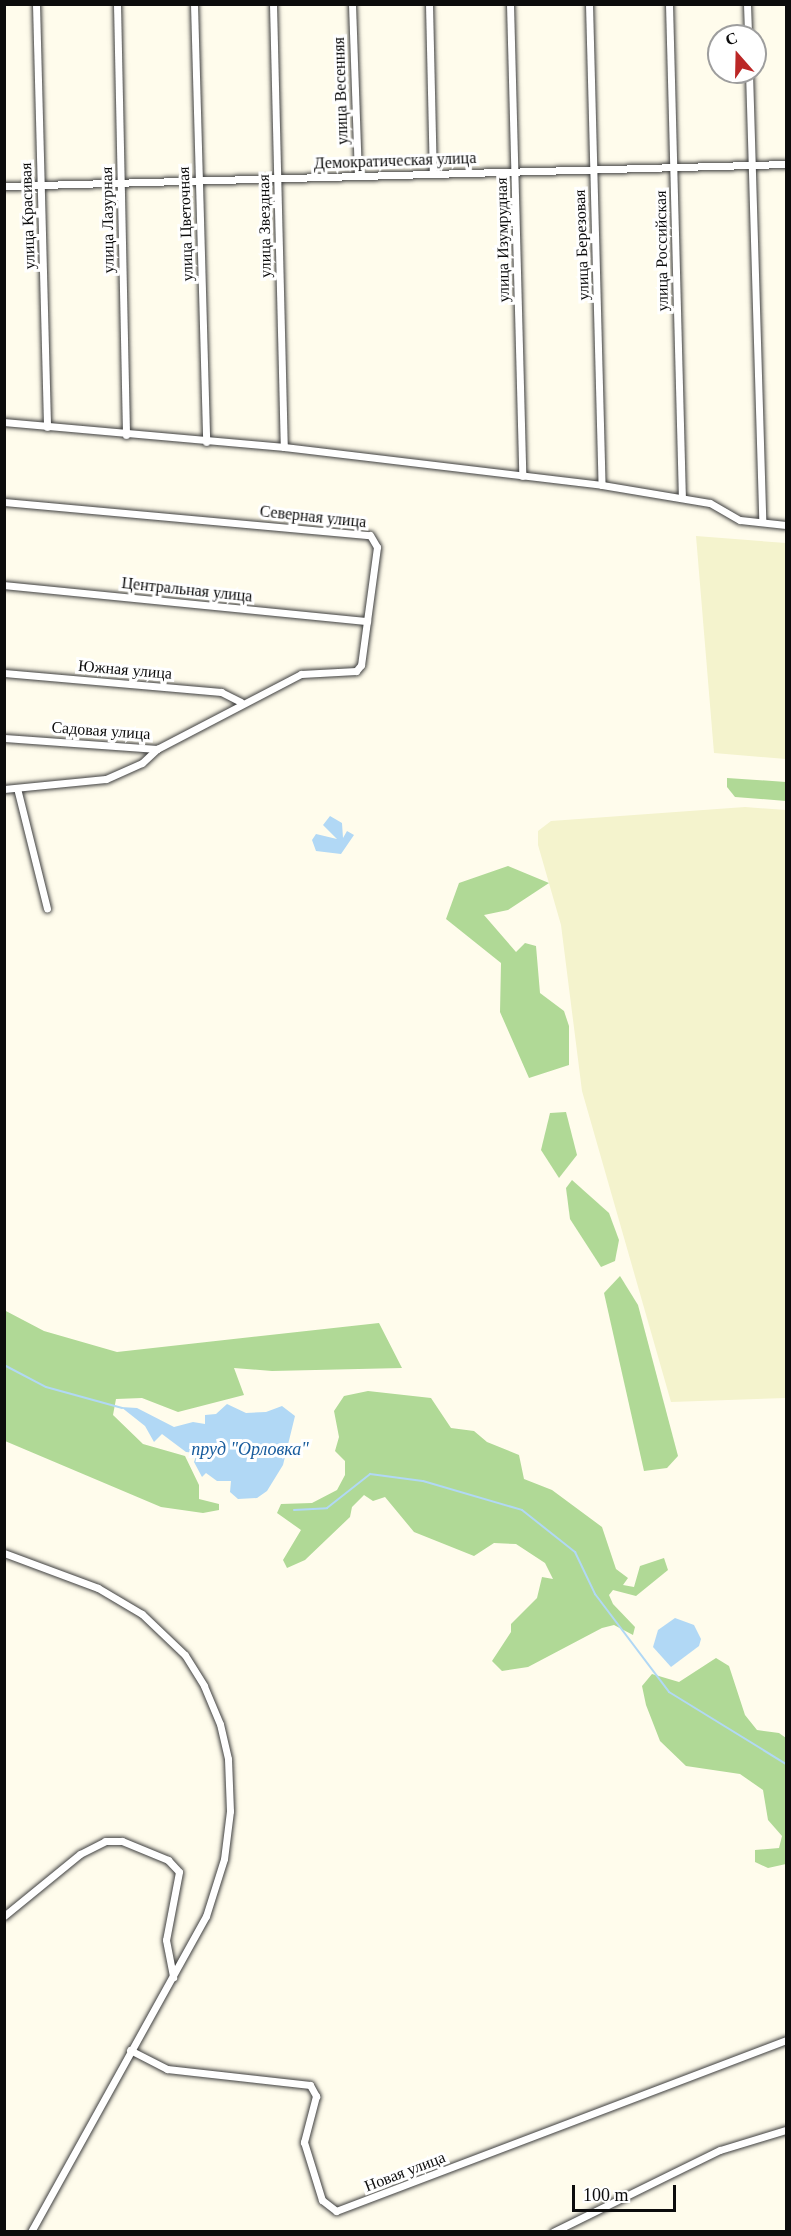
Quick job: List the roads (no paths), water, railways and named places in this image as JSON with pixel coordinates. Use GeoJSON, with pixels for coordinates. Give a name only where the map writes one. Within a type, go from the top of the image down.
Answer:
{"type":"FeatureCollection","features":[{"type":"Feature","properties":{"kind":"street","name":"улица Красивая"},"geometry":{"type":"LineString","coordinates":[[36,4],[47,427]]}},
{"type":"Feature","properties":{"kind":"street","name":"улица Лазурная"},"geometry":{"type":"LineString","coordinates":[[117,4],[126,435]]}},
{"type":"Feature","properties":{"kind":"street","name":"улица Цветочная"},"geometry":{"type":"LineString","coordinates":[[194,4],[206,442]]}},
{"type":"Feature","properties":{"kind":"street","name":"улица Звездная"},"geometry":{"type":"LineString","coordinates":[[273,4],[284,447]]}},
{"type":"Feature","properties":{"kind":"street","name":"улица Весенняя"},"geometry":{"type":"LineString","coordinates":[[352,4],[358,176]]}},
{"type":"Feature","properties":{"kind":"street"},"geometry":{"type":"LineString","coordinates":[[429,4],[433,174]]}},
{"type":"Feature","properties":{"kind":"street","name":"улица Изумрудная"},"geometry":{"type":"LineString","coordinates":[[510,4],[522,476]]}},
{"type":"Feature","properties":{"kind":"street","name":"улица Березовая"},"geometry":{"type":"LineString","coordinates":[[589,4],[602,485]]}},
{"type":"Feature","properties":{"kind":"street","name":"улица Российская"},"geometry":{"type":"LineString","coordinates":[[669,4],[682,497]]}},
{"type":"Feature","properties":{"kind":"street"},"geometry":{"type":"LineString","coordinates":[[747,4],[748,24]]}},
{"type":"Feature","properties":{"kind":"street"},"geometry":{"type":"LineString","coordinates":[[749,84],[762,522]]}},
{"type":"Feature","properties":{"kind":"street","name":"Демократическая улица"},"geometry":{"type":"LineString","coordinates":[[4,186],[198,178],[358,176],[786,164]]}},
{"type":"Feature","properties":{"kind":"street"},"geometry":{"type":"LineString","coordinates":[[4,422],[126,435],[284,447],[602,485],[710,503],[740,520],[786,525]]}},
{"type":"Feature","properties":{"kind":"street","name":"Северная улица"},"geometry":{"type":"LineString","coordinates":[[4,502],[370,535],[377,547],[361,665],[356,671],[301,674],[254,697]]}},
{"type":"Feature","properties":{"kind":"street","name":"Центральная улица"},"geometry":{"type":"LineString","coordinates":[[4,585],[368,621]]}},
{"type":"Feature","properties":{"kind":"street","name":"Южная улица"},"geometry":{"type":"LineString","coordinates":[[4,673],[221,692],[241,702]]}},
{"type":"Feature","properties":{"kind":"street","name":"Садовая улица"},"geometry":{"type":"LineString","coordinates":[[4,738],[157,749],[254,697]]}},
{"type":"Feature","properties":{"kind":"street"},"geometry":{"type":"LineString","coordinates":[[4,789],[106,779],[142,763],[157,749]]}},
{"type":"Feature","properties":{"kind":"street"},"geometry":{"type":"LineString","coordinates":[[17,788],[47,908]]}},
{"type":"Feature","properties":{"kind":"street"},"geometry":{"type":"LineString","coordinates":[[4,1553],[98,1588],[142,1614],[185,1655],[204,1686],[220,1724],[228,1759],[230,1834],[218,1888],[173,1977],[130,2050],[31,2232]]}},
{"type":"Feature","properties":{"kind":"street"},"geometry":{"type":"LineString","coordinates":[[4,1916],[80,1854],[105,1841],[122,1841],[168,1860],[179,1872],[166,1940],[173,1977]]}},
{"type":"Feature","properties":{"kind":"street","name":"Новая улица"},"geometry":{"type":"LineString","coordinates":[[130,2050],[167,2069],[310,2085],[316,2096],[304,2142],[322,2200],[336,2211],[786,2040]]}},
{"type":"Feature","properties":{"kind":"street"},"geometry":{"type":"LineString","coordinates":[[553,2232],[619,2196],[720,2150],[786,2130]]}},
{"type":"Feature","properties":{"kind":"water"},"geometry":{"type":"Polygon","coordinates":[[[330,816],[342,823],[343,838],[347,831],[354,835],[341,854],[316,851],[312,840],[316,834],[337,839],[323,825],[330,816]]]}},
{"type":"Feature","properties":{"kind":"water","name":"пруд \"Орловка\""},"geometry":{"type":"Polygon","coordinates":[[[227,1404],[246,1413],[266,1412],[282,1406],[295,1416],[283,1465],[267,1491],[257,1498],[238,1499],[230,1492],[231,1481],[217,1481],[206,1473],[202,1477],[194,1462],[197,1453],[186,1452],[162,1434],[154,1442],[145,1426],[121,1407],[137,1408],[174,1427],[193,1422],[205,1424],[205,1415],[216,1414],[227,1404]]]}},
{"type":"Feature","properties":{"kind":"water"},"geometry":{"type":"Polygon","coordinates":[[[675,1618],[694,1625],[701,1639],[699,1646],[671,1667],[653,1647],[658,1630],[675,1618]]]}},
{"type":"Feature","properties":{"kind":"waterway"},"geometry":{"type":"LineString","coordinates":[[4,1365],[46,1387],[122,1408]]}},
{"type":"Feature","properties":{"kind":"waterway"},"geometry":{"type":"LineString","coordinates":[[294,1510],[327,1508],[370,1474],[423,1481],[522,1510],[575,1552],[595,1594],[669,1692],[786,1764]]}}]}
